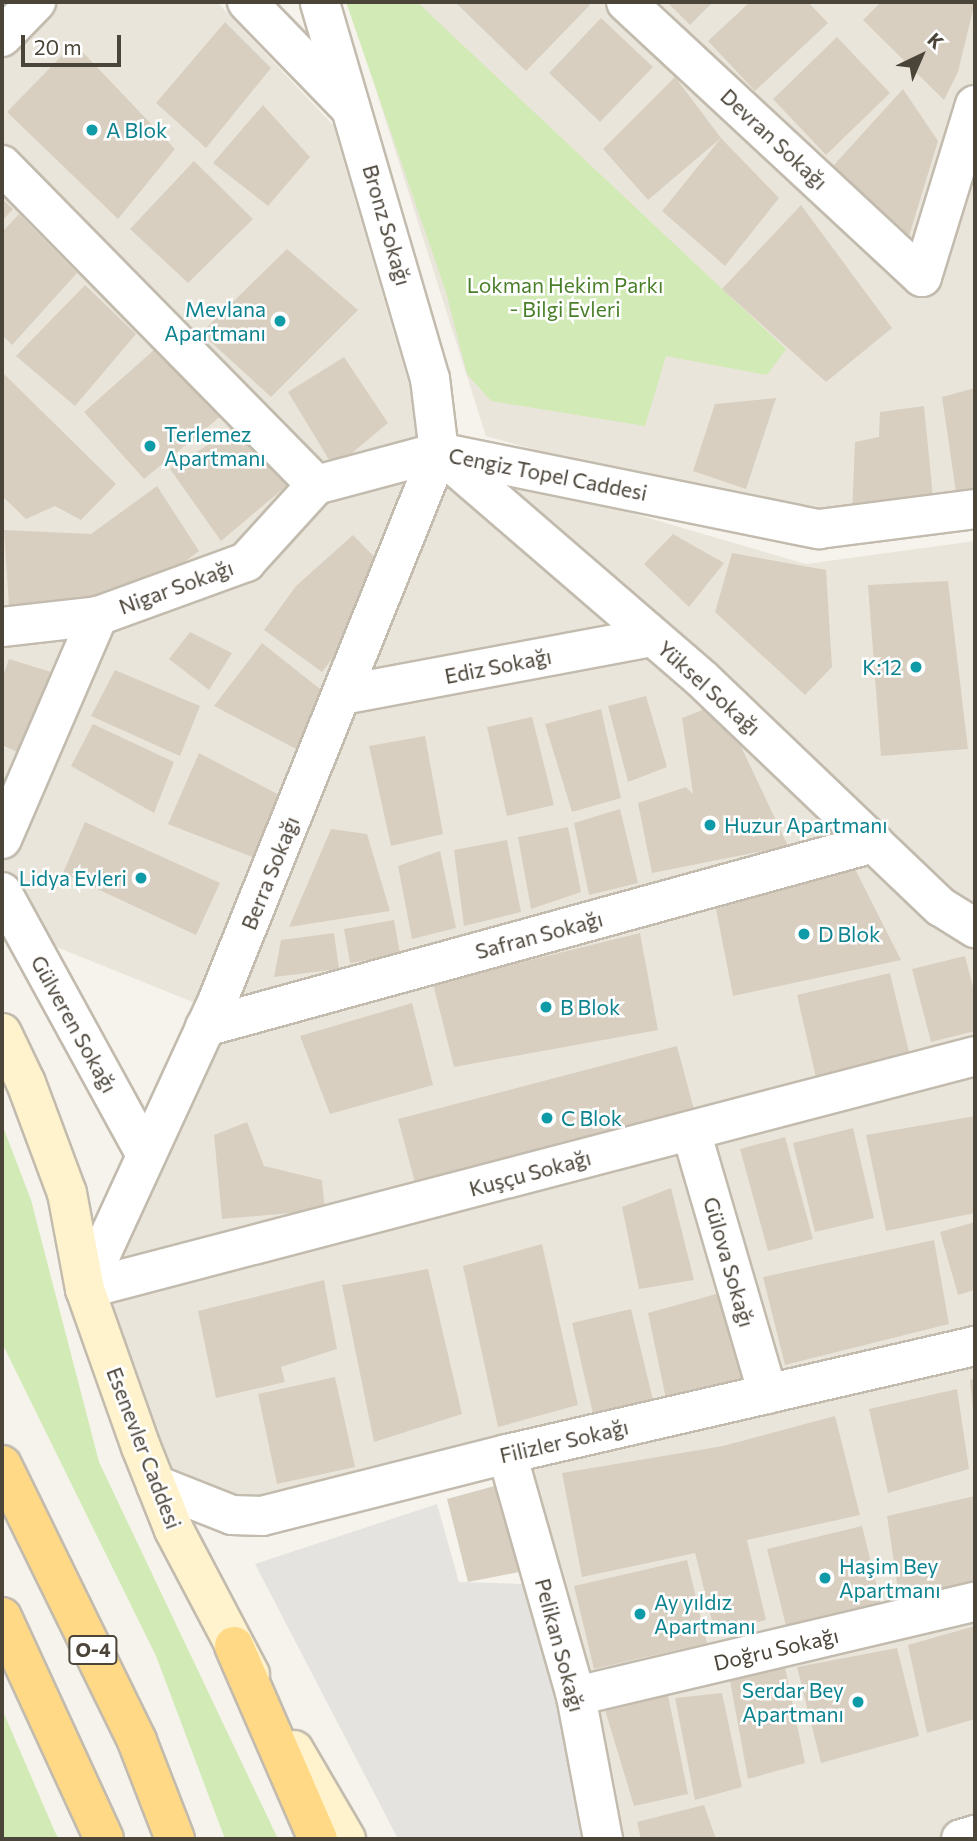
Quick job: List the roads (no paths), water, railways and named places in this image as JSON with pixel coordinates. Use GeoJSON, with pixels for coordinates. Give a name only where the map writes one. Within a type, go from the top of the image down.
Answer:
{"type":"FeatureCollection","features":[{"type":"Feature","properties":{"kind":"highway","name":"O-4"},"geometry":{"type":"LineString","coordinates":[[2,1465],[137,1741],[175,1839]]}},
{"type":"Feature","properties":{"kind":"highway"},"geometry":{"type":"LineString","coordinates":[[2,1617],[104,1839]]}},
{"type":"Feature","properties":{"kind":"highway"},"geometry":{"type":"LineString","coordinates":[[234,1646],[318,1839]]}},
{"type":"Feature","properties":{"kind":"main road","name":"Esenevler Caddesi"},"geometry":{"type":"LineString","coordinates":[[2,1033],[26,1083],[67,1193],[85,1289],[156,1485],[234,1646],[346,1839]]}},
{"type":"Feature","properties":{"kind":"street"},"geometry":{"type":"LineString","coordinates":[[2,37],[36,2]]}},
{"type":"Feature","properties":{"kind":"street"},"geometry":{"type":"LineString","coordinates":[[247,2],[356,114]]}},
{"type":"Feature","properties":{"kind":"street","name":"Bronz Sokağı"},"geometry":{"type":"LineString","coordinates":[[320,2],[356,114],[430,379],[439,452]]}},
{"type":"Feature","properties":{"kind":"street","name":"Devran Sokağı"},"geometry":{"type":"LineString","coordinates":[[626,2],[922,276],[975,105]]}},
{"type":"Feature","properties":{"kind":"street"},"geometry":{"type":"LineString","coordinates":[[2,165],[316,485]]}},
{"type":"Feature","properties":{"kind":"street","name":"Cengiz Topel Caddesi"},"geometry":{"type":"LineString","coordinates":[[316,485],[439,452],[819,529],[975,509]]}},
{"type":"Feature","properties":{"kind":"street","name":"Yüksel Sokağı"},"geometry":{"type":"LineString","coordinates":[[439,452],[653,637],[942,907],[975,928]]}},
{"type":"Feature","properties":{"kind":"street","name":"Berra Sokağı"},"geometry":{"type":"LineString","coordinates":[[85,1289],[205,1027],[439,452]]}},
{"type":"Feature","properties":{"kind":"street","name":"Nigar Sokağı"},"geometry":{"type":"LineString","coordinates":[[2,624],[98,616],[246,562],[316,485]]}},
{"type":"Feature","properties":{"kind":"street"},"geometry":{"type":"LineString","coordinates":[[2,839],[98,616]]}},
{"type":"Feature","properties":{"kind":"street","name":"Ediz Sokağı"},"geometry":{"type":"LineString","coordinates":[[342,695],[653,637]]}},
{"type":"Feature","properties":{"kind":"street","name":"Safran Sokağı"},"geometry":{"type":"LineString","coordinates":[[205,1027],[874,843]]}},
{"type":"Feature","properties":{"kind":"street","name":"Gülveren Sokağı"},"geometry":{"type":"LineString","coordinates":[[2,892],[146,1156]]}},
{"type":"Feature","properties":{"kind":"street","name":"Kuşçu Sokağı"},"geometry":{"type":"LineString","coordinates":[[85,1289],[975,1056]]}},
{"type":"Feature","properties":{"kind":"street","name":"Gülova Sokağı"},"geometry":{"type":"LineString","coordinates":[[691,1130],[768,1394]]}},
{"type":"Feature","properties":{"kind":"street","name":"Filizler Sokağı"},"geometry":{"type":"LineString","coordinates":[[156,1485],[232,1515],[262,1516],[507,1454],[975,1346]]}},
{"type":"Feature","properties":{"kind":"street","name":"Pelikan Sokağı"},"geometry":{"type":"LineString","coordinates":[[507,1454],[576,1696],[603,1839]]}},
{"type":"Feature","properties":{"kind":"street","name":"Doğru Sokağı"},"geometry":{"type":"LineString","coordinates":[[576,1696],[975,1602]]}},
{"type":"Feature","properties":{"kind":"street"},"geometry":{"type":"LineString","coordinates":[[961,1839],[975,1835]]}},
{"type":"Feature","properties":{"kind":"place","name":"A Blok"},"geometry":{"type":"Point","coordinates":[92,130]}},
{"type":"Feature","properties":{"kind":"place","name":"Mevlana Apartmanı"},"geometry":{"type":"Point","coordinates":[280,321]}},
{"type":"Feature","properties":{"kind":"place","name":"Terlemez Apartmanı"},"geometry":{"type":"Point","coordinates":[150,446]}},
{"type":"Feature","properties":{"kind":"place","name":"K:12"},"geometry":{"type":"Point","coordinates":[916,667]}},
{"type":"Feature","properties":{"kind":"place","name":"Huzur Apartmanı"},"geometry":{"type":"Point","coordinates":[710,825]}},
{"type":"Feature","properties":{"kind":"place","name":"Lidya Evleri"},"geometry":{"type":"Point","coordinates":[141,878]}},
{"type":"Feature","properties":{"kind":"place","name":"D Blok"},"geometry":{"type":"Point","coordinates":[804,934]}},
{"type":"Feature","properties":{"kind":"place","name":"B Blok"},"geometry":{"type":"Point","coordinates":[546,1007]}},
{"type":"Feature","properties":{"kind":"place","name":"C Blok"},"geometry":{"type":"Point","coordinates":[547,1118]}},
{"type":"Feature","properties":{"kind":"place","name":"Haşim Bey Apartmanı"},"geometry":{"type":"Point","coordinates":[825,1578]}},
{"type":"Feature","properties":{"kind":"place","name":"Ay yıldız Apartmanı"},"geometry":{"type":"Point","coordinates":[640,1614]}},
{"type":"Feature","properties":{"kind":"place","name":"Serdar Bey Apartmanı"},"geometry":{"type":"Point","coordinates":[858,1702]}},
{"type":"Feature","properties":{"kind":"park label","name":"Lokman Hekim Parkı - Bilgi Evleri"},"geometry":{"type":"Point","coordinates":[565,297]}}]}
